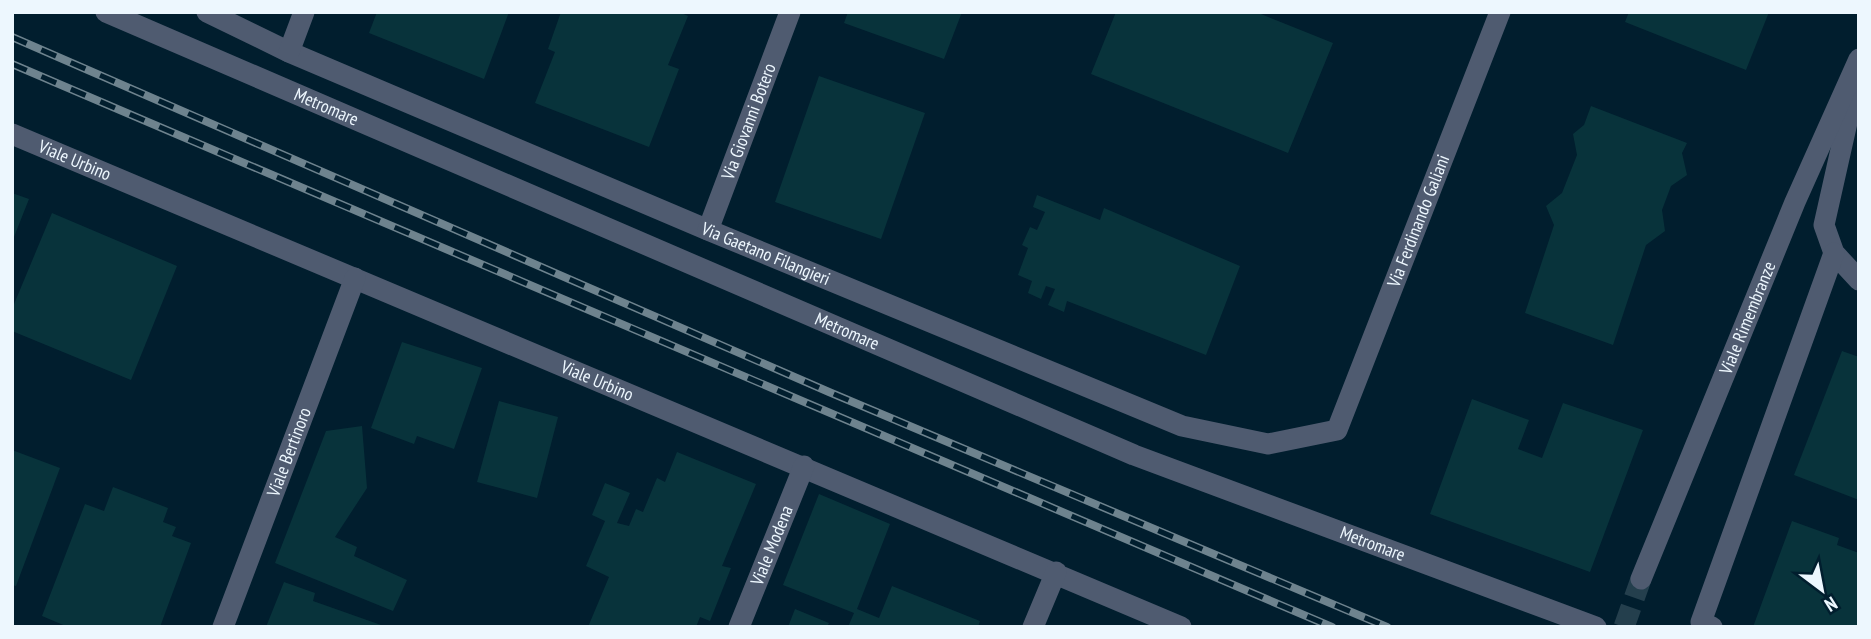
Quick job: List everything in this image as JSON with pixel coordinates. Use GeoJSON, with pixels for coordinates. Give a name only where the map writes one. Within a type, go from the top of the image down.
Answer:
{"type":"FeatureCollection","features":[{"type":"Feature","properties":{"kind":"street","name":"Metromare"},"geometry":{"type":"LineString","coordinates":[[106,12],[1134,455],[1596,627]]}},
{"type":"Feature","properties":{"kind":"street","name":"Via Gaetano Filangieri"},"geometry":{"type":"LineString","coordinates":[[207,12],[289,52],[708,230],[1182,426],[1268,444],[1338,430]]}},
{"type":"Feature","properties":{"kind":"street"},"geometry":{"type":"LineString","coordinates":[[289,52],[304,12]]}},
{"type":"Feature","properties":{"kind":"street","name":"Via Giovanni Botero"},"geometry":{"type":"LineString","coordinates":[[708,230],[790,12]]}},
{"type":"Feature","properties":{"kind":"street","name":"Via Ferdinando Galiani"},"geometry":{"type":"LineString","coordinates":[[1338,430],[1500,12]]}},
{"type":"Feature","properties":{"kind":"street","name":"Viale Rimembranze"},"geometry":{"type":"LineString","coordinates":[[1641,579],[1790,215],[1859,60]]}},
{"type":"Feature","properties":{"kind":"street"},"geometry":{"type":"LineString","coordinates":[[1859,68],[1824,225],[1834,253],[1859,280]]}},
{"type":"Feature","properties":{"kind":"street","name":"Viale Urbino"},"geometry":{"type":"LineString","coordinates":[[12,134],[1056,572],[1181,627]]}},
{"type":"Feature","properties":{"kind":"street"},"geometry":{"type":"LineString","coordinates":[[1706,625],[1834,253]]}},
{"type":"Feature","properties":{"kind":"street","name":"Viale Bertinoro"},"geometry":{"type":"LineString","coordinates":[[223,627],[355,278]]}},
{"type":"Feature","properties":{"kind":"street","name":"Viale Modena"},"geometry":{"type":"LineString","coordinates":[[739,627],[804,466]]}},
{"type":"Feature","properties":{"kind":"street"},"geometry":{"type":"LineString","coordinates":[[1033,627],[1056,572]]}},
{"type":"Feature","properties":{"kind":"building"},"geometry":{"type":"Polygon","coordinates":[[[377,12],[509,12],[484,79],[369,33],[377,12]]]}},
{"type":"Feature","properties":{"kind":"building"},"geometry":{"type":"Polygon","coordinates":[[[561,12],[679,12],[688,16],[668,65],[679,69],[649,147],[535,103],[555,52],[548,49],[561,12]]]}},
{"type":"Feature","properties":{"kind":"building"},"geometry":{"type":"Polygon","coordinates":[[[848,12],[962,12],[944,59],[844,23],[848,12]]]}},
{"type":"Feature","properties":{"kind":"building"},"geometry":{"type":"Polygon","coordinates":[[[1116,12],[1256,12],[1333,43],[1288,153],[1091,74],[1116,12]]]}},
{"type":"Feature","properties":{"kind":"building"},"geometry":{"type":"Polygon","coordinates":[[[1629,12],[1769,12],[1746,70],[1625,22],[1629,12]]]}},
{"type":"Feature","properties":{"kind":"building"},"geometry":{"type":"Polygon","coordinates":[[[819,76],[925,113],[881,239],[775,202],[819,76]]]}},
{"type":"Feature","properties":{"kind":"building"},"geometry":{"type":"Polygon","coordinates":[[[1591,106],[1687,143],[1682,153],[1687,175],[1671,186],[1662,210],[1665,231],[1646,245],[1613,345],[1525,313],[1554,225],[1546,206],[1562,193],[1577,155],[1573,134],[1584,125],[1591,106]]]}},
{"type":"Feature","properties":{"kind":"building"},"geometry":{"type":"Polygon","coordinates":[[[12,193],[29,199],[12,242],[12,193]]]}},
{"type":"Feature","properties":{"kind":"building"},"geometry":{"type":"Polygon","coordinates":[[[1037,195],[1100,220],[1104,208],[1240,266],[1206,355],[1067,301],[1064,312],[1048,305],[1055,289],[1046,286],[1041,299],[1028,293],[1032,281],[1018,275],[1028,248],[1022,245],[1030,227],[1037,230],[1045,212],[1033,207],[1037,195]]]}},
{"type":"Feature","properties":{"kind":"building"},"geometry":{"type":"Polygon","coordinates":[[[52,213],[177,266],[131,380],[12,331],[12,309],[52,213]]]}},
{"type":"Feature","properties":{"kind":"building"},"geometry":{"type":"Polygon","coordinates":[[[402,342],[482,368],[454,449],[417,436],[414,444],[371,428],[402,342]]]}},
{"type":"Feature","properties":{"kind":"building"},"geometry":{"type":"Polygon","coordinates":[[[1842,351],[1859,357],[1859,500],[1794,475],[1842,351]]]}},
{"type":"Feature","properties":{"kind":"building"},"geometry":{"type":"Polygon","coordinates":[[[1472,399],[1529,420],[1518,449],[1542,458],[1563,403],[1643,430],[1590,572],[1430,514],[1472,399]]]}},
{"type":"Feature","properties":{"kind":"building"},"geometry":{"type":"Polygon","coordinates":[[[499,401],[558,417],[537,498],[477,482],[499,401]]]}},
{"type":"Feature","properties":{"kind":"building"},"geometry":{"type":"Polygon","coordinates":[[[362,426],[367,488],[335,537],[357,547],[354,556],[407,580],[393,611],[275,563],[326,431],[362,426]]]}},
{"type":"Feature","properties":{"kind":"building"},"geometry":{"type":"Polygon","coordinates":[[[12,450],[60,468],[16,586],[12,585],[12,450]]]}},
{"type":"Feature","properties":{"kind":"building"},"geometry":{"type":"Polygon","coordinates":[[[677,452],[756,484],[722,566],[731,568],[710,621],[700,617],[696,627],[588,627],[609,577],[586,566],[605,521],[592,515],[605,483],[630,493],[617,523],[629,526],[636,509],[643,512],[657,478],[665,482],[677,452]]]}},
{"type":"Feature","properties":{"kind":"building"},"geometry":{"type":"Polygon","coordinates":[[[113,487],[168,508],[163,522],[176,527],[172,536],[191,543],[160,627],[68,627],[42,616],[85,504],[104,511],[113,487]]]}},
{"type":"Feature","properties":{"kind":"building"},"geometry":{"type":"Polygon","coordinates":[[[819,494],[890,524],[857,609],[879,618],[892,586],[980,621],[978,627],[848,627],[854,613],[783,585],[819,494]]]}},
{"type":"Feature","properties":{"kind":"building"},"geometry":{"type":"Polygon","coordinates":[[[1792,521],[1839,538],[1837,545],[1859,553],[1859,627],[1753,627],[1792,521]]]}},
{"type":"Feature","properties":{"kind":"building"},"geometry":{"type":"Polygon","coordinates":[[[284,582],[315,593],[313,601],[381,625],[266,627],[284,582]]]}},
{"type":"Feature","properties":{"kind":"building"},"geometry":{"type":"Polygon","coordinates":[[[795,609],[829,623],[827,627],[788,627],[795,609]]]}},
{"type":"Feature","properties":{"kind":"tunnel"},"geometry":{"type":"LineString","coordinates":[[1624,627],[1641,579]]}},
{"type":"Feature","properties":{"kind":"railway"},"geometry":{"type":"LineString","coordinates":[[12,37],[829,392],[1387,627]]}},
{"type":"Feature","properties":{"kind":"railway"},"geometry":{"type":"LineString","coordinates":[[12,64],[1332,627]]}}]}
